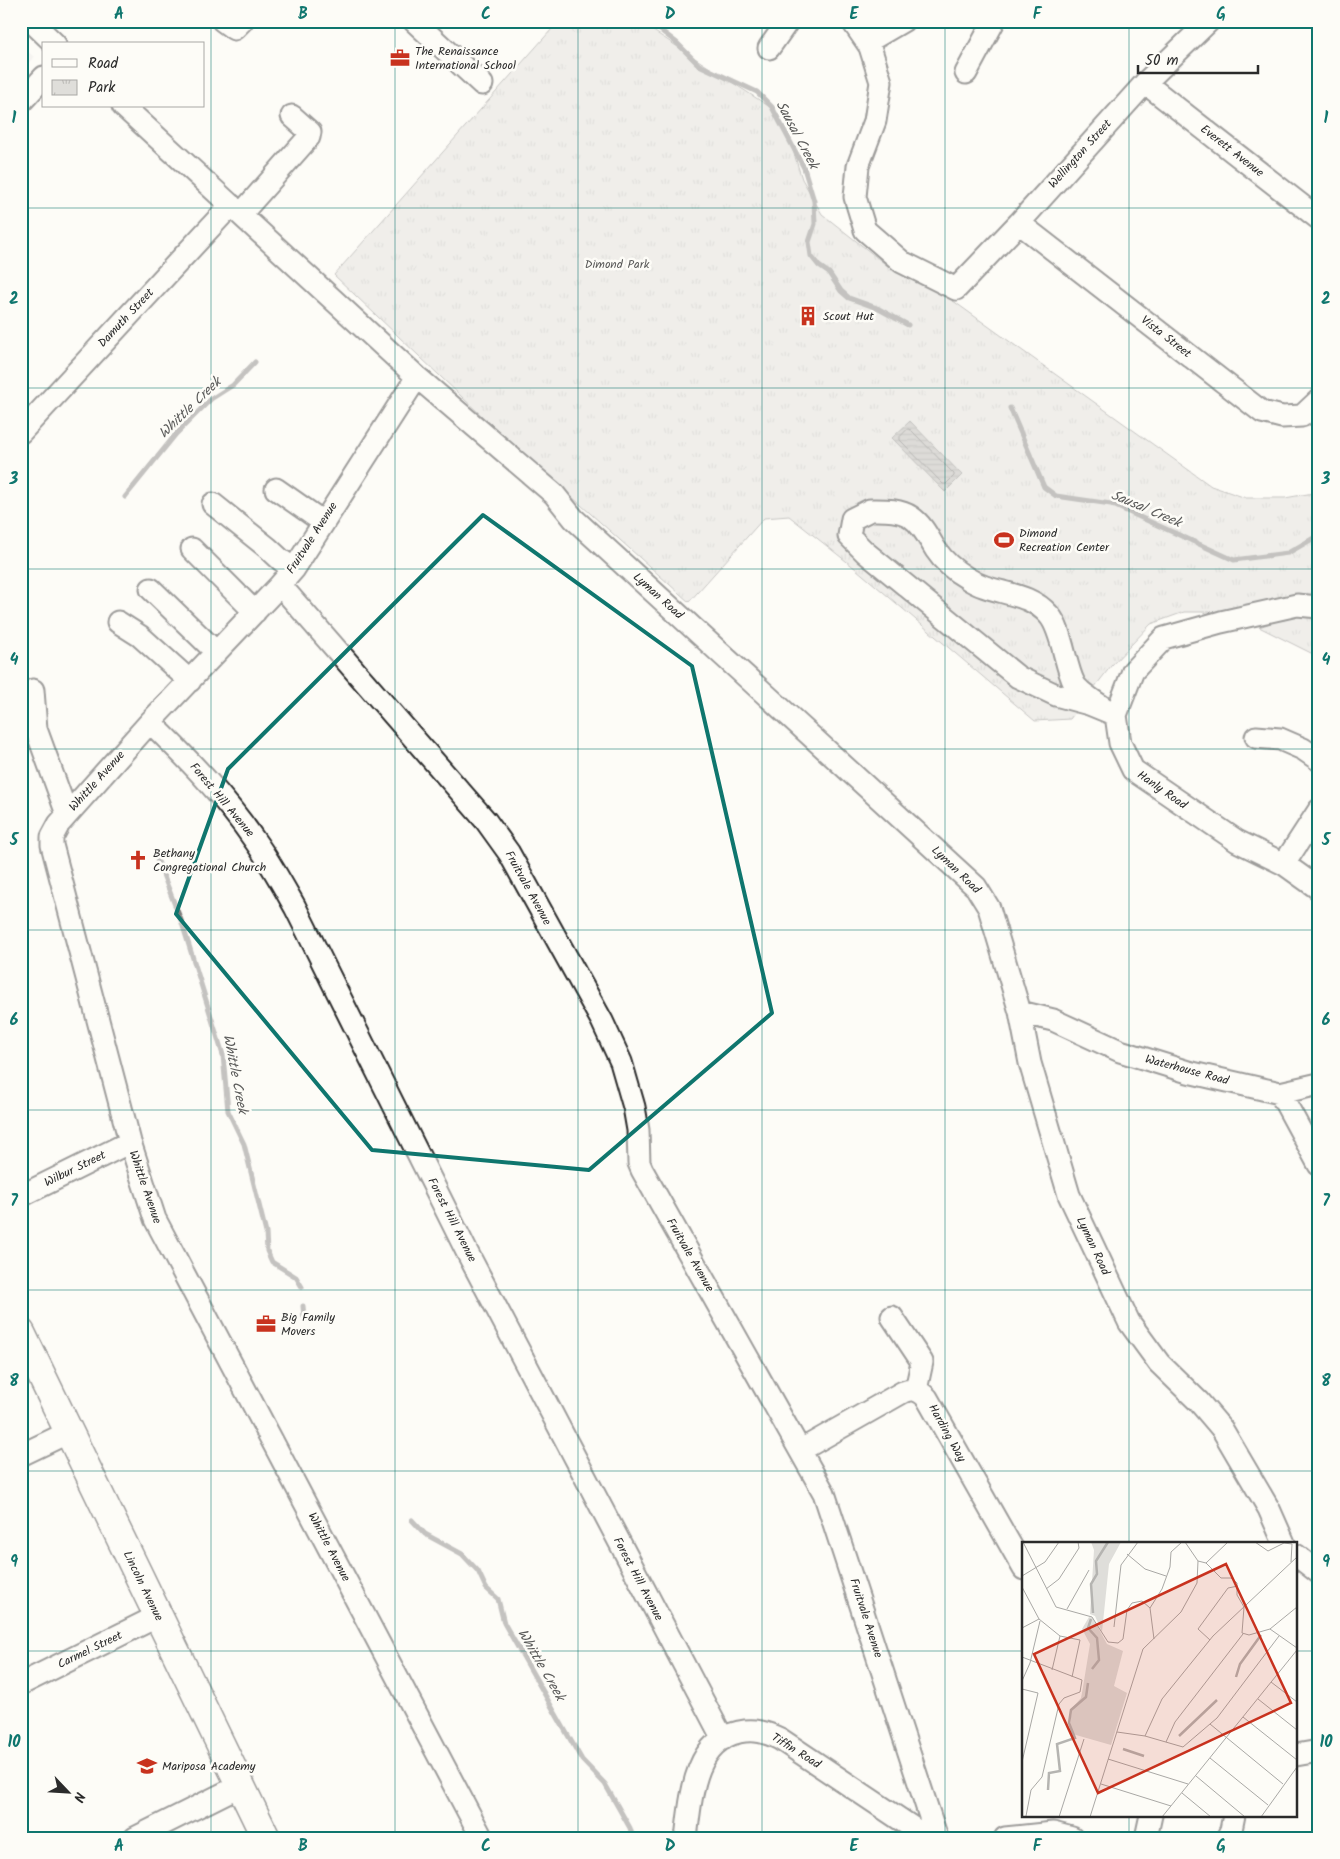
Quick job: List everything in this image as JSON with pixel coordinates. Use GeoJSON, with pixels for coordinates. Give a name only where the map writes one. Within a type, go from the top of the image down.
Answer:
{"type":"FeatureCollection","features":[{"type":"Feature","properties":{"kind":"main road","name":"Lincoln Avenue"},"geometry":{"type":"LineString","coordinates":[[21,1333],[266,1838]]}},
{"type":"Feature","properties":{"kind":"street"},"geometry":{"type":"LineString","coordinates":[[31,21],[53,42]]}},
{"type":"Feature","properties":{"kind":"street"},"geometry":{"type":"LineString","coordinates":[[223,21],[234,29],[242,21]]}},
{"type":"Feature","properties":{"kind":"street"},"geometry":{"type":"LineString","coordinates":[[414,21],[482,84]]}},
{"type":"Feature","properties":{"kind":"street"},"geometry":{"type":"LineString","coordinates":[[769,48],[788,21]]}},
{"type":"Feature","properties":{"kind":"street"},"geometry":{"type":"LineString","coordinates":[[852,21],[867,42],[903,21]]}},
{"type":"Feature","properties":{"kind":"street"},"geometry":{"type":"LineString","coordinates":[[966,73],[994,21]]}},
{"type":"Feature","properties":{"kind":"street","name":"Wellington Street"},"geometry":{"type":"LineString","coordinates":[[867,42],[881,82],[875,121],[858,166],[856,197],[865,230],[902,262],[956,289],[1145,82],[1209,21]]}},
{"type":"Feature","properties":{"kind":"street"},"geometry":{"type":"LineString","coordinates":[[21,102],[42,79]]}},
{"type":"Feature","properties":{"kind":"street","name":"Everett Avenue"},"geometry":{"type":"LineString","coordinates":[[1145,82],[1319,219]]}},
{"type":"Feature","properties":{"kind":"street"},"geometry":{"type":"LineString","coordinates":[[125,108],[417,376]]}},
{"type":"Feature","properties":{"kind":"street","name":"Damuth Street"},"geometry":{"type":"LineString","coordinates":[[21,432],[236,210],[310,137],[310,132],[292,116]]}},
{"type":"Feature","properties":{"kind":"street","name":"Vista Street"},"geometry":{"type":"LineString","coordinates":[[1019,222],[1262,412],[1282,417],[1302,416],[1319,400]]}},
{"type":"Feature","properties":{"kind":"street","name":"Fruitvale Avenue"},"geometry":{"type":"LineString","coordinates":[[417,376],[322,522],[294,569],[280,585],[486,822],[509,853],[602,1021],[621,1062],[634,1107],[638,1130],[639,1163],[642,1170],[801,1450],[829,1505],[937,1838]]}},
{"type":"Feature","properties":{"kind":"street","name":"Lyman Road"},"geometry":{"type":"LineString","coordinates":[[417,376],[554,494],[574,519],[976,887],[989,908],[1020,1012],[1030,1063],[1069,1195],[1129,1322],[1159,1363],[1199,1402],[1222,1429],[1269,1509],[1284,1542]]}},
{"type":"Feature","properties":{"kind":"street"},"geometry":{"type":"LineString","coordinates":[[276,489],[322,522]]}},
{"type":"Feature","properties":{"kind":"street"},"geometry":{"type":"LineString","coordinates":[[213,504],[294,569]]}},
{"type":"Feature","properties":{"kind":"street"},"geometry":{"type":"LineString","coordinates":[[870,510],[894,511],[911,517],[928,535],[937,551],[951,568],[989,589],[1006,591],[1033,602],[1050,616],[1061,641],[1074,685],[1099,705],[1116,715],[1089,704],[1056,695],[1018,677],[865,552],[850,536],[852,519],[870,510]]}},
{"type":"Feature","properties":{"kind":"street"},"geometry":{"type":"LineString","coordinates":[[192,549],[255,612]]}},
{"type":"Feature","properties":{"kind":"street","name":"Whittle Avenue"},"geometry":{"type":"LineString","coordinates":[[280,585],[150,722],[67,814],[54,830],[52,845],[130,1142],[155,1219],[482,1838]]}},
{"type":"Feature","properties":{"kind":"street"},"geometry":{"type":"LineString","coordinates":[[152,589],[216,652]]}},
{"type":"Feature","properties":{"kind":"street","name":"Hanly Road"},"geometry":{"type":"LineString","coordinates":[[1319,607],[1297,605],[1222,622],[1164,638],[1133,671],[1116,715],[1120,743],[1133,770],[1236,841],[1284,864],[1319,889]]}},
{"type":"Feature","properties":{"kind":"street"},"geometry":{"type":"LineString","coordinates":[[118,622],[140,636],[190,681]]}},
{"type":"Feature","properties":{"kind":"street"},"geometry":{"type":"LineString","coordinates":[[33,690],[36,729],[67,814]]}},
{"type":"Feature","properties":{"kind":"street","name":"Forest Hill Avenue"},"geometry":{"type":"LineString","coordinates":[[150,722],[181,752],[230,807],[275,871],[295,907],[472,1261],[722,1739]]}},
{"type":"Feature","properties":{"kind":"street"},"geometry":{"type":"LineString","coordinates":[[1256,737],[1280,739],[1303,749],[1319,760]]}},
{"type":"Feature","properties":{"kind":"street"},"geometry":{"type":"LineString","coordinates":[[1284,864],[1319,810]]}},
{"type":"Feature","properties":{"kind":"street","name":"Waterhouse Road"},"geometry":{"type":"LineString","coordinates":[[1020,1012],[1053,1020],[1120,1050],[1188,1072],[1280,1093]]}},
{"type":"Feature","properties":{"kind":"street"},"geometry":{"type":"LineString","coordinates":[[1319,1084],[1280,1093],[1319,1165]]}},
{"type":"Feature","properties":{"kind":"street","name":"Wilbur Street"},"geometry":{"type":"LineString","coordinates":[[21,1196],[130,1142]]}},
{"type":"Feature","properties":{"kind":"street"},"geometry":{"type":"LineString","coordinates":[[801,1450],[903,1392],[916,1390],[922,1362],[892,1317]]}},
{"type":"Feature","properties":{"kind":"street","name":"Harding Way"},"geometry":{"type":"LineString","coordinates":[[916,1390],[927,1398],[1022,1565]]}},
{"type":"Feature","properties":{"kind":"street"},"geometry":{"type":"LineString","coordinates":[[21,1455],[68,1432]]}},
{"type":"Feature","properties":{"kind":"street"},"geometry":{"type":"LineString","coordinates":[[1298,1557],[1319,1573]]}},
{"type":"Feature","properties":{"kind":"street","name":"Carmel Street"},"geometry":{"type":"LineString","coordinates":[[21,1684],[158,1616]]}},
{"type":"Feature","properties":{"kind":"street","name":"Tiffin Road"},"geometry":{"type":"LineString","coordinates":[[686,1838],[692,1796],[700,1768],[706,1756],[722,1739],[733,1733],[758,1730],[770,1734],[928,1838]]}},
{"type":"Feature","properties":{"kind":"street"},"geometry":{"type":"LineString","coordinates":[[1298,1755],[1319,1751]]}},
{"type":"Feature","properties":{"kind":"street"},"geometry":{"type":"LineString","coordinates":[[135,1838],[240,1785]]}},
{"type":"Feature","properties":{"kind":"street"},"geometry":{"type":"LineString","coordinates":[[1146,1838],[1151,1816]]}},
{"type":"Feature","properties":{"kind":"street"},"geometry":{"type":"LineString","coordinates":[[1227,1838],[1234,1816]]}},
{"type":"Feature","properties":{"kind":"street"},"geometry":{"type":"LineString","coordinates":[[1005,1838],[1053,1833],[1072,1838]]}},
{"type":"Feature","properties":{"kind":"highlighted area"},"geometry":{"type":"Polygon","coordinates":[[[483,515],[692,666],[772,1013],[589,1170],[372,1150],[176,914],[228,769],[483,515]]]}},
{"type":"Feature","properties":{"kind":"shaded area"},"geometry":{"type":"Polygon","coordinates":[[[21,45],[34,57],[21,71],[21,45]]]}},
{"type":"Feature","properties":{"kind":"green space","name":"Dimond Park"},"geometry":{"type":"Polygon","coordinates":[[[559,21],[638,21],[773,109],[790,141],[802,179],[822,214],[894,271],[949,298],[1211,486],[1246,498],[1285,498],[1319,492],[1319,597],[1296,594],[1223,612],[1184,612],[1151,624],[1111,666],[1070,719],[1035,721],[856,569],[789,516],[764,518],[689,602],[483,417],[334,275],[559,21]]]}},
{"type":"Feature","properties":{"kind":"green space"},"geometry":{"type":"Polygon","coordinates":[[[1301,613],[1319,615],[1319,657],[1259,627],[1301,613]]]}},
{"type":"Feature","properties":{"kind":"water"},"geometry":{"type":"Polygon","coordinates":[[[910,421],[962,475],[945,492],[892,438],[910,421]]]}},
{"type":"Feature","properties":{"kind":"waterway","name":"Sausal Creek"},"geometry":{"type":"LineString","coordinates":[[621,21],[659,29],[677,43],[699,65],[757,92],[772,107],[804,168],[814,201],[815,224],[809,242],[811,256],[819,266],[829,273],[841,291],[849,298],[877,308],[908,325]]}},
{"type":"Feature","properties":{"kind":"waterway","name":"Whittle Creek"},"geometry":{"type":"LineString","coordinates":[[125,497],[176,434],[211,399],[233,385],[255,362]]}},
{"type":"Feature","properties":{"kind":"waterway","name":"Sausal Creek"},"geometry":{"type":"LineString","coordinates":[[1010,408],[1044,487],[1056,496],[1111,504],[1234,560],[1288,553],[1319,535]]}},
{"type":"Feature","properties":{"kind":"waterway","name":"Whittle Creek"},"geometry":{"type":"LineString","coordinates":[[155,854],[182,923],[223,1055],[228,1111],[244,1144],[266,1233],[267,1251],[272,1262],[296,1277],[302,1287]]}},
{"type":"Feature","properties":{"kind":"waterway","name":"Whittle Creek"},"geometry":{"type":"LineString","coordinates":[[303,1306],[304,1317]]}},
{"type":"Feature","properties":{"kind":"waterway","name":"Whittle Creek"},"geometry":{"type":"LineString","coordinates":[[412,1520],[425,1534],[462,1554],[478,1571],[486,1588],[498,1599],[504,1623],[582,1760],[605,1784],[630,1828],[633,1838]]}},
{"type":"Feature","properties":{"kind":"place","name":"The Renaissance International School"},"geometry":{"type":"Point","coordinates":[400,58]}},
{"type":"Feature","properties":{"kind":"place","name":"Scout Hut"},"geometry":{"type":"Point","coordinates":[808,316]}},
{"type":"Feature","properties":{"kind":"place","name":"Dimond Recreation Center"},"geometry":{"type":"Point","coordinates":[1004,540]}},
{"type":"Feature","properties":{"kind":"place","name":"Bethany Congregational Church"},"geometry":{"type":"Point","coordinates":[138,860]}},
{"type":"Feature","properties":{"kind":"place","name":"Big Family Movers"},"geometry":{"type":"Point","coordinates":[266,1324]}},
{"type":"Feature","properties":{"kind":"place","name":"Mariposa Academy"},"geometry":{"type":"Point","coordinates":[147,1766]}}]}
